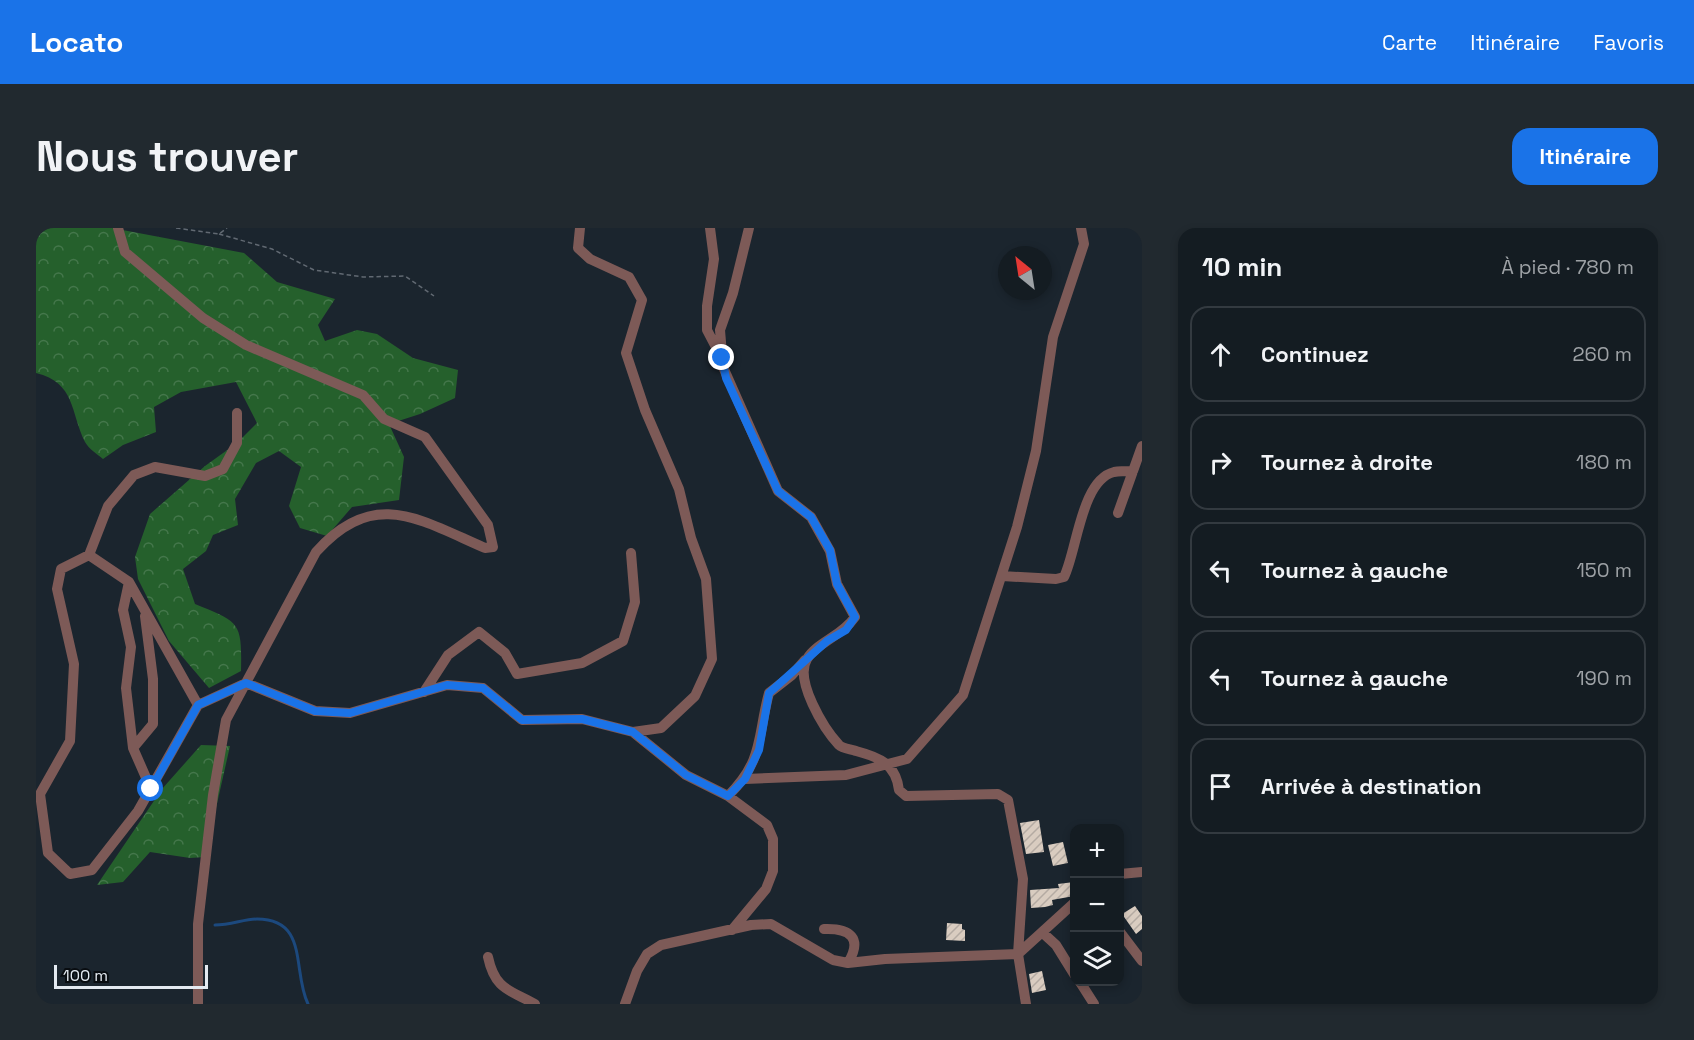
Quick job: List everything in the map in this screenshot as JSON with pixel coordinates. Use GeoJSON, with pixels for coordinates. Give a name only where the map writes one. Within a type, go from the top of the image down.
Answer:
{"type":"FeatureCollection","features":[{"type":"Feature","properties":{"kind":"street"},"geometry":{"type":"LineString","coordinates":[[117,228],[125,252],[203,318],[246,345],[363,395],[384,419],[425,437],[488,525],[493,547],[485,548],[430,522],[375,513],[351,521],[331,535],[316,552],[226,720],[213,795],[198,924],[198,1004]]}},
{"type":"Feature","properties":{"kind":"street"},"geometry":{"type":"LineString","coordinates":[[237,413],[237,443],[224,469],[205,476],[155,467],[134,475],[108,506],[89,555],[61,569],[57,590],[74,664],[70,741],[40,794],[48,853],[70,874],[92,870],[138,811],[198,705],[246,683],[315,711],[350,713],[447,685],[483,688],[522,720],[582,719],[633,732],[661,728],[695,696],[712,658],[706,579],[691,538],[679,489],[645,410],[626,353],[642,300],[629,277],[590,260],[578,248],[580,228]]}},
{"type":"Feature","properties":{"kind":"street"},"geometry":{"type":"LineString","coordinates":[[710,228],[714,259],[707,306],[707,330],[722,358]]}},
{"type":"Feature","properties":{"kind":"street"},"geometry":{"type":"LineString","coordinates":[[728,796],[745,779],[759,750],[769,693],[792,675],[827,641],[846,630],[855,617],[837,584],[830,550],[811,517],[778,491],[726,378],[720,330],[733,293],[749,228]]}},
{"type":"Feature","properties":{"kind":"street"},"geometry":{"type":"LineString","coordinates":[[745,779],[846,775],[907,759],[963,695],[1017,527],[1036,451],[1053,337],[1084,244],[1081,228]]}},
{"type":"Feature","properties":{"kind":"street"},"geometry":{"type":"LineString","coordinates":[[1118,513],[1142,446]]}},
{"type":"Feature","properties":{"kind":"street"},"geometry":{"type":"LineString","coordinates":[[1002,576],[1056,579],[1064,577],[1086,505],[1100,480],[1113,472],[1133,471]]}},
{"type":"Feature","properties":{"kind":"street"},"geometry":{"type":"LineString","coordinates":[[424,692],[447,655],[479,632],[505,653],[518,675],[582,663],[623,641],[635,602],[631,553]]}},
{"type":"Feature","properties":{"kind":"street"},"geometry":{"type":"LineString","coordinates":[[89,555],[129,582],[198,705]]}},
{"type":"Feature","properties":{"kind":"street"},"geometry":{"type":"LineString","coordinates":[[129,582],[123,610],[131,647],[126,688],[132,748],[151,789]]}},
{"type":"Feature","properties":{"kind":"street"},"geometry":{"type":"LineString","coordinates":[[132,748],[153,724],[153,679],[144,609]]}},
{"type":"Feature","properties":{"kind":"street"},"geometry":{"type":"LineString","coordinates":[[807,658],[803,678],[814,708],[840,747],[889,764],[898,778],[898,790],[906,796],[998,794],[1008,800],[1023,879],[1018,954],[1026,1004]]}},
{"type":"Feature","properties":{"kind":"street"},"geometry":{"type":"LineString","coordinates":[[633,732],[686,775],[728,796],[766,825],[773,839],[772,871],[766,889],[732,931]]}},
{"type":"Feature","properties":{"kind":"street"},"geometry":{"type":"LineString","coordinates":[[1124,874],[1142,872]]}},
{"type":"Feature","properties":{"kind":"street"},"geometry":{"type":"LineString","coordinates":[[625,1004],[637,971],[648,954],[661,945],[751,925],[771,924],[833,960],[848,963],[885,959],[1018,954],[1044,934],[1070,907]]}},
{"type":"Feature","properties":{"kind":"street"},"geometry":{"type":"LineString","coordinates":[[824,928],[839,928],[849,933],[855,944],[854,954],[848,963]]}},
{"type":"Feature","properties":{"kind":"street"},"geometry":{"type":"LineString","coordinates":[[1044,934],[1056,945],[1070,968]]}},
{"type":"Feature","properties":{"kind":"street"},"geometry":{"type":"LineString","coordinates":[[1124,939],[1142,962]]}},
{"type":"Feature","properties":{"kind":"street"},"geometry":{"type":"LineString","coordinates":[[488,957],[495,979],[505,990],[535,1004]]}},
{"type":"Feature","properties":{"kind":"street"},"geometry":{"type":"LineString","coordinates":[[1083,986],[1094,1004]]}},
{"type":"Feature","properties":{"kind":"path"},"geometry":{"type":"LineString","coordinates":[[176,228],[219,234],[272,249],[314,270],[363,277],[405,276],[434,296]]}},
{"type":"Feature","properties":{"kind":"path"},"geometry":{"type":"LineString","coordinates":[[219,234],[227,228]]}},
{"type":"Feature","properties":{"kind":"green space"},"geometry":{"type":"Polygon","coordinates":[[[36,228],[112,228],[244,253],[277,282],[335,299],[318,325],[325,341],[357,330],[377,334],[413,358],[458,370],[455,398],[420,414],[389,424],[404,457],[399,500],[352,507],[327,536],[300,528],[289,506],[301,467],[279,451],[256,463],[235,499],[238,525],[213,535],[206,551],[183,569],[195,604],[230,620],[239,633],[241,642],[241,671],[209,688],[169,641],[138,579],[135,557],[150,514],[205,466],[237,443],[257,423],[236,382],[181,392],[154,407],[156,432],[123,445],[103,459],[93,451],[85,442],[65,391],[49,378],[36,373],[36,228]]]}},
{"type":"Feature","properties":{"kind":"green space"},"geometry":{"type":"Polygon","coordinates":[[[201,745],[230,746],[205,857],[190,858],[150,852],[123,882],[97,885],[162,789],[201,745]]]}},
{"type":"Feature","properties":{"kind":"building"},"geometry":{"type":"Polygon","coordinates":[[[1039,820],[1044,852],[1026,854],[1020,823],[1039,820]]]}},
{"type":"Feature","properties":{"kind":"building"},"geometry":{"type":"Polygon","coordinates":[[[1063,842],[1068,863],[1053,866],[1048,845],[1063,842]]]}},
{"type":"Feature","properties":{"kind":"building"},"geometry":{"type":"Polygon","coordinates":[[[1070,882],[1070,897],[1052,900],[1053,905],[1031,908],[1030,890],[1059,888],[1058,884],[1070,882]]]}},
{"type":"Feature","properties":{"kind":"building"},"geometry":{"type":"Polygon","coordinates":[[[1135,906],[1142,916],[1142,929],[1136,934],[1124,917],[1124,913],[1135,906]]]}},
{"type":"Feature","properties":{"kind":"building"},"geometry":{"type":"Polygon","coordinates":[[[947,923],[962,924],[962,929],[965,930],[965,941],[946,940],[947,923]]]}},
{"type":"Feature","properties":{"kind":"building"},"geometry":{"type":"Polygon","coordinates":[[[1042,971],[1046,990],[1032,993],[1029,974],[1042,971]]]}},
{"type":"Feature","properties":{"kind":"waterway"},"geometry":{"type":"LineString","coordinates":[[215,925],[257,919],[273,921],[285,928],[292,937],[296,949],[303,991],[308,1004]]}},
{"type":"Feature","properties":{"kind":"route"},"geometry":{"type":"LineString","coordinates":[[151,789],[198,705],[246,683],[315,711],[350,713],[447,685],[483,688],[522,720],[582,719],[633,732],[686,775],[728,796],[745,779],[759,750],[765,705],[769,693],[792,675],[827,641],[846,630],[855,617],[850,604],[837,584],[830,550],[811,517],[778,491],[726,378],[722,358]]}}]}
